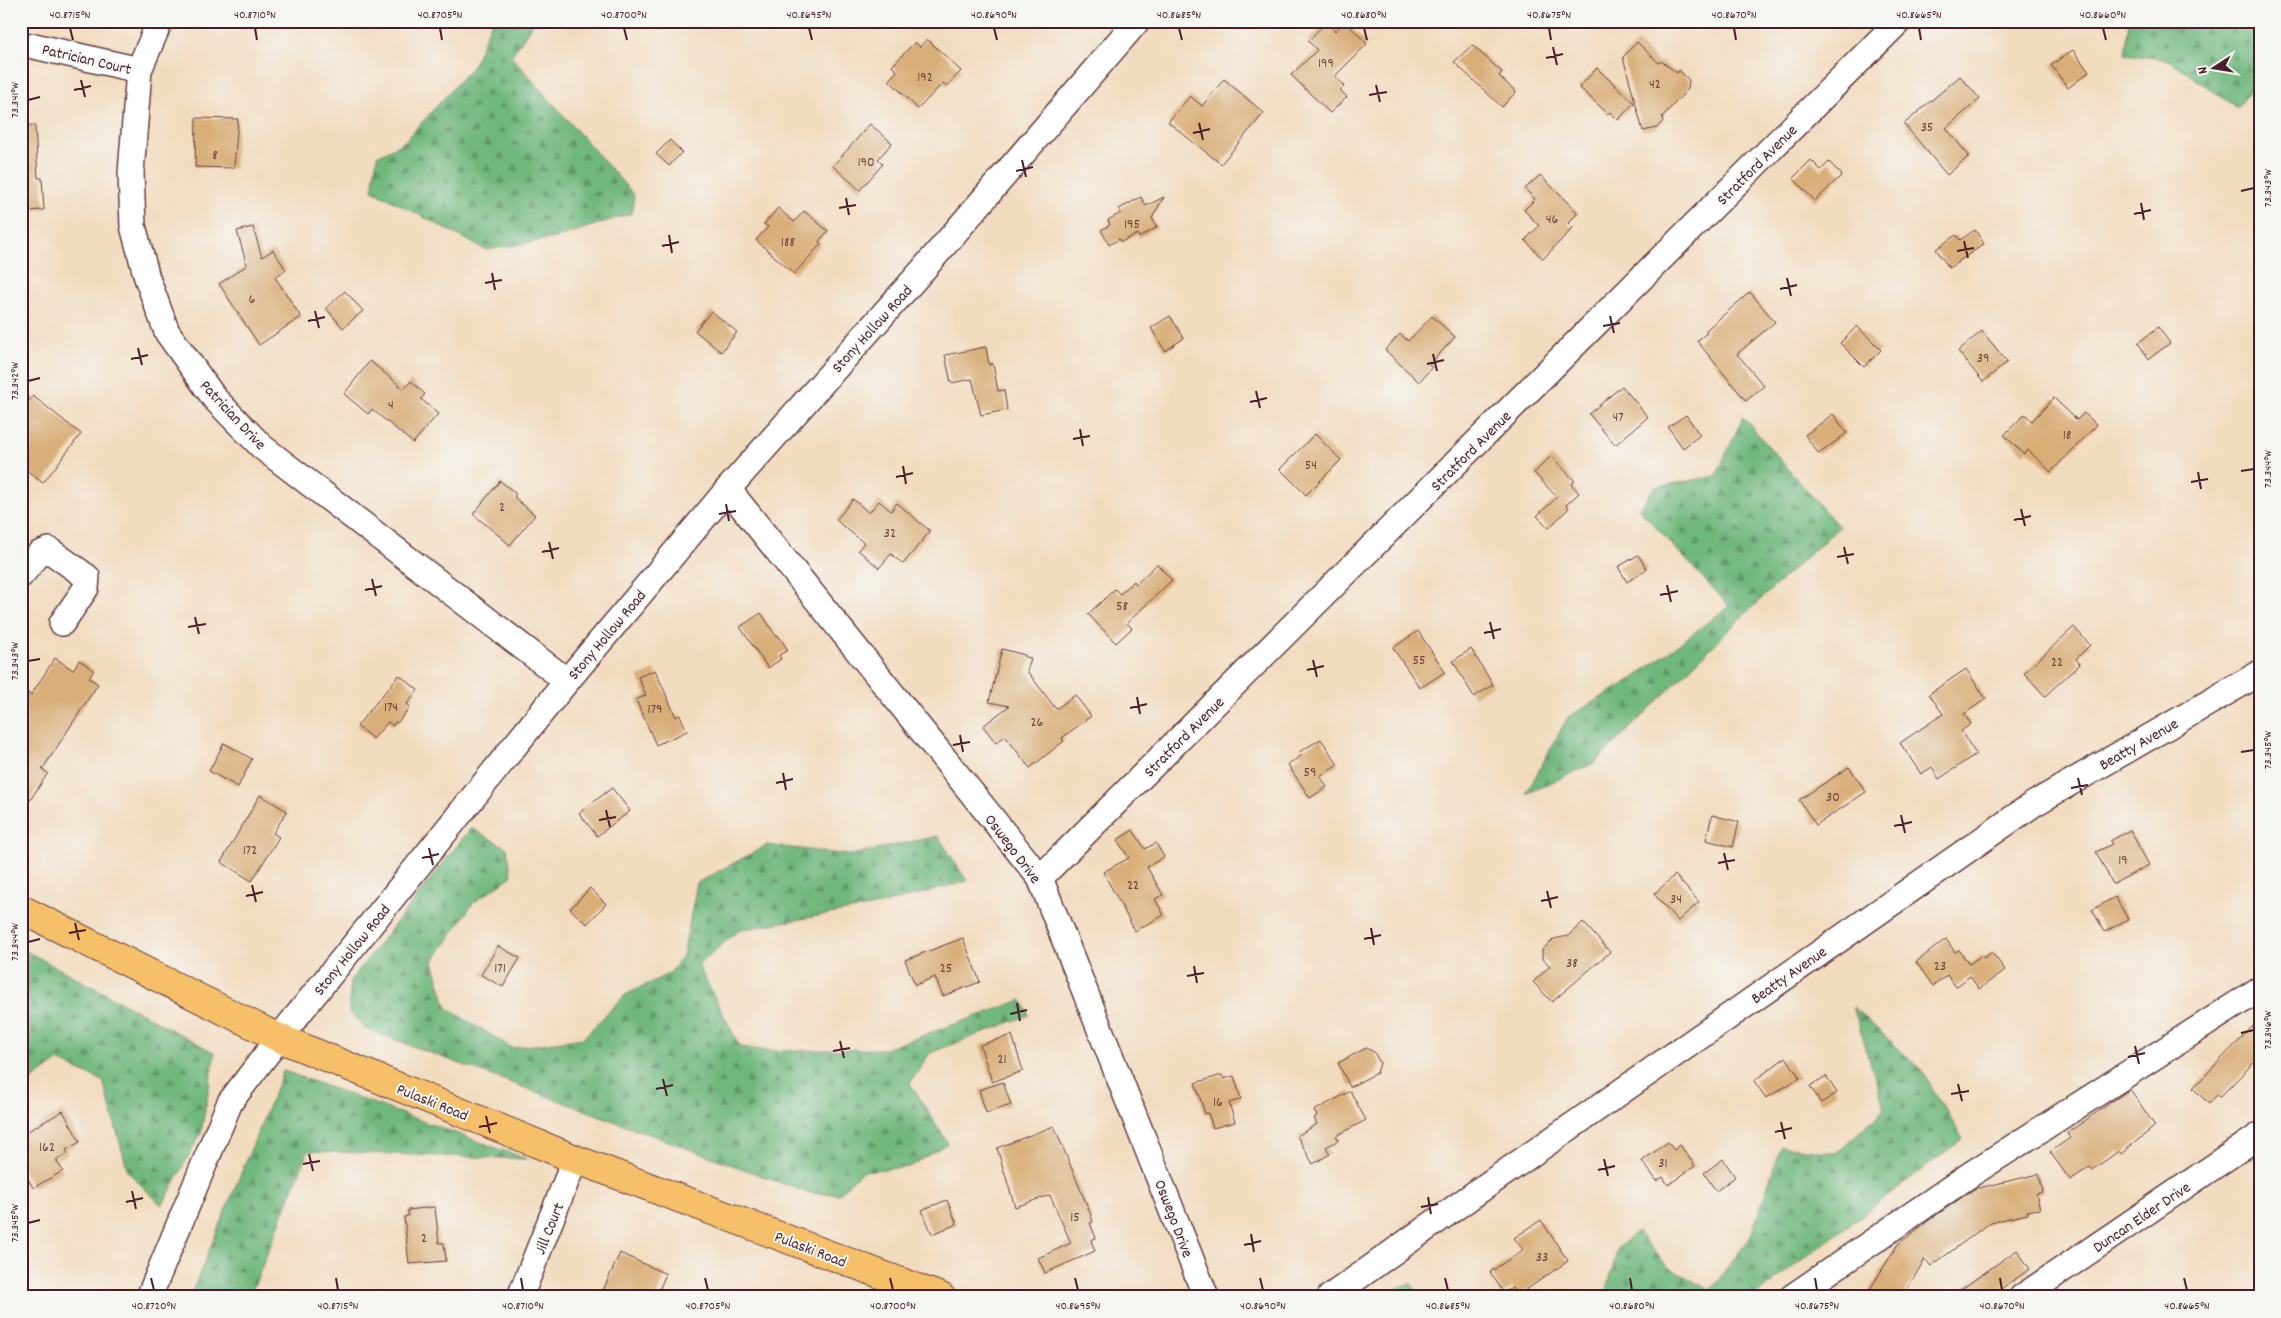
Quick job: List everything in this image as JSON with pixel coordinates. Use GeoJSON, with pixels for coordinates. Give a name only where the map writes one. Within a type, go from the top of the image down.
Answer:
{"type":"FeatureCollection","features":[{"type":"Feature","properties":{"kind":"main road","name":"Pulaski Road"},"geometry":{"type":"LineString","coordinates":[[21,909],[279,1038],[575,1159],[941,1297]]}},
{"type":"Feature","properties":{"kind":"street","name":"Patrician Drive"},"geometry":{"type":"LineString","coordinates":[[160,21],[139,70],[132,154],[133,226],[147,278],[167,332],[215,399],[262,446],[567,682]]}},
{"type":"Feature","properties":{"kind":"street","name":"Stony Hollow Road"},"geometry":{"type":"LineString","coordinates":[[149,1297],[230,1102],[279,1038],[567,682],[728,489],[921,272],[1137,21]]}},
{"type":"Feature","properties":{"kind":"street","name":"Stratford Avenue"},"geometry":{"type":"LineString","coordinates":[[1040,878],[1899,21]]}},
{"type":"Feature","properties":{"kind":"street","name":"Patrician Court"},"geometry":{"type":"LineString","coordinates":[[34,46],[139,70]]}},
{"type":"Feature","properties":{"kind":"street","name":"Oswego Drive"},"geometry":{"type":"LineString","coordinates":[[728,489],[1040,878],[1206,1297]]}},
{"type":"Feature","properties":{"kind":"street"},"geometry":{"type":"LineString","coordinates":[[21,575],[39,554],[49,550],[87,577],[86,588],[62,623]]}},
{"type":"Feature","properties":{"kind":"street","name":"Beatty Avenue"},"geometry":{"type":"LineString","coordinates":[[1330,1297],[1496,1178],[2032,805],[2260,673]]}},
{"type":"Feature","properties":{"kind":"street"},"geometry":{"type":"LineString","coordinates":[[1792,1297],[1971,1174],[2260,990]]}},
{"type":"Feature","properties":{"kind":"street","name":"Duncan Elder Drive"},"geometry":{"type":"LineString","coordinates":[[2022,1297],[2260,1135]]}},
{"type":"Feature","properties":{"kind":"street","name":"Jill Court"},"geometry":{"type":"LineString","coordinates":[[520,1297],[575,1159]]}},
{"type":"Feature","properties":{"kind":"green space"},"geometry":{"type":"Polygon","coordinates":[[[492,21],[535,21],[511,56],[634,195],[632,213],[555,238],[486,250],[372,190],[377,156],[404,142],[473,66],[492,21]]]}},
{"type":"Feature","properties":{"kind":"green space"},"geometry":{"type":"Polygon","coordinates":[[[2129,21],[2260,21],[2260,80],[2237,108],[2169,60],[2125,54],[2129,21]]]}},
{"type":"Feature","properties":{"kind":"green space"},"geometry":{"type":"Polygon","coordinates":[[[1743,417],[1839,527],[1748,611],[1596,762],[1526,794],[1568,717],[1634,678],[1729,606],[1639,509],[1655,487],[1716,476],[1743,417]]]}},
{"type":"Feature","properties":{"kind":"green space"},"geometry":{"type":"Polygon","coordinates":[[[471,828],[507,848],[512,876],[473,903],[433,962],[447,1008],[512,1048],[583,1038],[625,995],[670,973],[683,956],[697,883],[767,845],[850,855],[938,836],[967,881],[880,905],[739,930],[698,965],[740,1047],[770,1051],[885,1049],[1022,1000],[1029,1015],[930,1053],[910,1083],[948,1143],[909,1167],[862,1171],[839,1194],[808,1193],[366,1029],[349,1011],[350,981],[471,828]]]}},
{"type":"Feature","properties":{"kind":"green space"},"geometry":{"type":"Polygon","coordinates":[[[21,948],[215,1053],[201,1133],[162,1206],[128,1172],[103,1081],[58,1061],[21,1088],[21,948]]]}},
{"type":"Feature","properties":{"kind":"green space"},"geometry":{"type":"Polygon","coordinates":[[[1853,1007],[1921,1069],[1963,1139],[1753,1297],[1605,1297],[1618,1248],[1637,1231],[1668,1267],[1710,1290],[1750,1238],[1781,1146],[1836,1153],[1885,1109],[1853,1007]]]}},
{"type":"Feature","properties":{"kind":"green space"},"geometry":{"type":"Polygon","coordinates":[[[283,1071],[527,1159],[308,1151],[250,1297],[190,1297],[283,1071]]]}},
{"type":"Feature","properties":{"kind":"green space"},"geometry":{"type":"Polygon","coordinates":[[[1411,1283],[1418,1297],[1374,1297],[1411,1283]]]}},
{"type":"Feature","properties":{"kind":"building"},"geometry":{"type":"Polygon","coordinates":[[[1345,21],[1367,44],[1335,76],[1344,86],[1340,90],[1347,97],[1330,113],[1291,75],[1317,50],[1308,41],[1326,22],[1335,31],[1345,21]]]}},
{"type":"Feature","properties":{"kind":"building"},"geometry":{"type":"Polygon","coordinates":[[[927,39],[961,71],[947,86],[943,83],[918,109],[889,80],[897,71],[892,66],[915,42],[920,47],[927,39]]]}},
{"type":"Feature","properties":{"kind":"building"},"geometry":{"type":"Polygon","coordinates":[[[1637,42],[1659,63],[1661,61],[1677,73],[1679,70],[1689,80],[1688,89],[1662,117],[1663,121],[1657,128],[1643,131],[1623,57],[1637,42]]]}},
{"type":"Feature","properties":{"kind":"building"},"geometry":{"type":"Polygon","coordinates":[[[1472,45],[1502,72],[1499,76],[1516,92],[1502,107],[1454,62],[1472,45]]]}},
{"type":"Feature","properties":{"kind":"building"},"geometry":{"type":"Polygon","coordinates":[[[2073,50],[2089,72],[2068,88],[2051,65],[2073,50]]]}},
{"type":"Feature","properties":{"kind":"building"},"geometry":{"type":"Polygon","coordinates":[[[1597,68],[1634,103],[1618,120],[1610,112],[1608,114],[1579,87],[1597,68]]]}},
{"type":"Feature","properties":{"kind":"building"},"geometry":{"type":"Polygon","coordinates":[[[1960,76],[1980,99],[1946,128],[1969,156],[1947,175],[1904,124],[1960,76]]]}},
{"type":"Feature","properties":{"kind":"building"},"geometry":{"type":"Polygon","coordinates":[[[1224,79],[1264,113],[1221,164],[1168,122],[1190,96],[1202,106],[1224,79]]]}},
{"type":"Feature","properties":{"kind":"building"},"geometry":{"type":"Polygon","coordinates":[[[196,118],[238,119],[234,168],[195,167],[196,118]]]}},
{"type":"Feature","properties":{"kind":"building"},"geometry":{"type":"Polygon","coordinates":[[[870,124],[892,143],[878,159],[883,164],[860,190],[833,166],[870,124]]]}},
{"type":"Feature","properties":{"kind":"building"},"geometry":{"type":"Polygon","coordinates":[[[35,125],[38,178],[42,178],[44,210],[21,211],[21,126],[35,125]]]}},
{"type":"Feature","properties":{"kind":"building"},"geometry":{"type":"Polygon","coordinates":[[[670,140],[682,152],[669,166],[656,154],[670,140]]]}},
{"type":"Feature","properties":{"kind":"building"},"geometry":{"type":"Polygon","coordinates":[[[1811,160],[1821,170],[1829,162],[1842,175],[1815,201],[1793,178],[1811,160]]]}},
{"type":"Feature","properties":{"kind":"building"},"geometry":{"type":"Polygon","coordinates":[[[1540,175],[1578,213],[1568,223],[1573,228],[1543,259],[1525,240],[1539,226],[1524,210],[1535,199],[1525,189],[1540,175]]]}},
{"type":"Feature","properties":{"kind":"building"},"geometry":{"type":"Polygon","coordinates":[[[1141,197],[1146,206],[1164,197],[1152,218],[1157,227],[1139,238],[1138,234],[1121,242],[1119,239],[1109,245],[1101,230],[1110,225],[1108,220],[1121,213],[1119,209],[1141,197]]]}},
{"type":"Feature","properties":{"kind":"building"},"geometry":{"type":"Polygon","coordinates":[[[778,208],[794,222],[804,211],[828,231],[819,241],[821,244],[794,274],[756,240],[768,227],[764,224],[778,208]]]}},
{"type":"Feature","properties":{"kind":"building"},"geometry":{"type":"Polygon","coordinates":[[[253,227],[262,257],[273,250],[286,270],[275,277],[301,317],[259,345],[219,284],[247,265],[237,231],[253,227]]]}},
{"type":"Feature","properties":{"kind":"building"},"geometry":{"type":"Polygon","coordinates":[[[1975,230],[1984,244],[1949,268],[1936,249],[1956,235],[1960,240],[1975,230]]]}},
{"type":"Feature","properties":{"kind":"building"},"geometry":{"type":"Polygon","coordinates":[[[345,291],[363,311],[343,328],[326,308],[345,291]]]}},
{"type":"Feature","properties":{"kind":"building"},"geometry":{"type":"Polygon","coordinates":[[[1750,292],[1775,322],[1737,354],[1764,386],[1746,401],[1697,341],[1707,333],[1705,331],[1750,292]]]}},
{"type":"Feature","properties":{"kind":"building"},"geometry":{"type":"Polygon","coordinates":[[[711,311],[737,332],[721,352],[695,331],[711,311]]]}},
{"type":"Feature","properties":{"kind":"building"},"geometry":{"type":"Polygon","coordinates":[[[1170,316],[1184,338],[1165,351],[1151,328],[1170,316]]]}},
{"type":"Feature","properties":{"kind":"building"},"geometry":{"type":"Polygon","coordinates":[[[1432,316],[1455,337],[1429,365],[1432,367],[1419,382],[1385,350],[1400,334],[1408,341],[1432,316]]]}},
{"type":"Feature","properties":{"kind":"building"},"geometry":{"type":"Polygon","coordinates":[[[1857,326],[1881,350],[1864,367],[1840,343],[1857,326]]]}},
{"type":"Feature","properties":{"kind":"building"},"geometry":{"type":"Polygon","coordinates":[[[2158,327],[2170,343],[2149,359],[2138,343],[2158,327]]]}},
{"type":"Feature","properties":{"kind":"building"},"geometry":{"type":"Polygon","coordinates":[[[1982,331],[2007,362],[1983,382],[1958,351],[1982,331]]]}},
{"type":"Feature","properties":{"kind":"building"},"geometry":{"type":"Polygon","coordinates":[[[986,347],[989,365],[993,364],[998,391],[1004,390],[1007,410],[981,415],[972,379],[951,383],[945,355],[986,347]]]}},
{"type":"Feature","properties":{"kind":"building"},"geometry":{"type":"Polygon","coordinates":[[[370,361],[404,389],[411,381],[425,394],[421,399],[438,414],[413,443],[372,409],[368,414],[344,394],[370,361]]]}},
{"type":"Feature","properties":{"kind":"building"},"geometry":{"type":"Polygon","coordinates":[[[1622,386],[1648,417],[1615,445],[1589,414],[1622,386]]]}},
{"type":"Feature","properties":{"kind":"building"},"geometry":{"type":"Polygon","coordinates":[[[33,396],[81,434],[43,483],[21,466],[21,410],[33,396]]]}},
{"type":"Feature","properties":{"kind":"building"},"geometry":{"type":"Polygon","coordinates":[[[2054,398],[2077,420],[2084,413],[2097,425],[2051,472],[2028,450],[2024,454],[2004,435],[2025,414],[2032,421],[2054,398]]]}},
{"type":"Feature","properties":{"kind":"building"},"geometry":{"type":"Polygon","coordinates":[[[1833,414],[1847,433],[1819,454],[1805,435],[1833,414]]]}},
{"type":"Feature","properties":{"kind":"building"},"geometry":{"type":"Polygon","coordinates":[[[1686,415],[1700,435],[1683,448],[1668,427],[1686,415]]]}},
{"type":"Feature","properties":{"kind":"building"},"geometry":{"type":"Polygon","coordinates":[[[1315,434],[1341,460],[1306,495],[1280,469],[1315,434]]]}},
{"type":"Feature","properties":{"kind":"building"},"geometry":{"type":"Polygon","coordinates":[[[1551,456],[1575,481],[1571,484],[1579,493],[1566,505],[1569,508],[1549,528],[1537,516],[1557,497],[1534,473],[1551,456]]]}},
{"type":"Feature","properties":{"kind":"building"},"geometry":{"type":"Polygon","coordinates":[[[500,481],[515,493],[515,498],[535,515],[510,545],[473,514],[500,481]]]}},
{"type":"Feature","properties":{"kind":"building"},"geometry":{"type":"Polygon","coordinates":[[[853,499],[869,513],[879,501],[891,511],[897,503],[930,531],[903,564],[891,554],[879,568],[858,550],[864,543],[836,520],[853,499]]]}},
{"type":"Feature","properties":{"kind":"building"},"geometry":{"type":"Polygon","coordinates":[[[1638,555],[1647,569],[1627,582],[1618,567],[1638,555]]]}},
{"type":"Feature","properties":{"kind":"building"},"geometry":{"type":"Polygon","coordinates":[[[1157,564],[1172,580],[1127,623],[1132,628],[1116,643],[1088,614],[1115,589],[1120,594],[1134,581],[1136,584],[1157,564]]]}},
{"type":"Feature","properties":{"kind":"building"},"geometry":{"type":"Polygon","coordinates":[[[761,613],[788,650],[779,655],[781,659],[768,668],[740,627],[761,613]]]}},
{"type":"Feature","properties":{"kind":"building"},"geometry":{"type":"Polygon","coordinates":[[[2074,627],[2090,645],[2076,659],[2080,664],[2045,696],[2024,673],[2074,627]]]}},
{"type":"Feature","properties":{"kind":"building"},"geometry":{"type":"Polygon","coordinates":[[[1418,631],[1445,672],[1420,688],[1393,648],[1418,631]]]}},
{"type":"Feature","properties":{"kind":"building"},"geometry":{"type":"Polygon","coordinates":[[[1002,649],[1031,658],[1027,671],[1056,709],[1075,695],[1091,716],[1062,738],[1064,741],[1030,768],[1005,736],[996,743],[983,726],[1009,706],[989,702],[1002,649]]]}},
{"type":"Feature","properties":{"kind":"building"},"geometry":{"type":"Polygon","coordinates":[[[1471,649],[1493,685],[1474,697],[1453,661],[1471,649]]]}},
{"type":"Feature","properties":{"kind":"building"},"geometry":{"type":"Polygon","coordinates":[[[55,658],[73,670],[79,660],[94,670],[89,678],[98,684],[42,770],[48,773],[21,814],[21,689],[31,695],[55,658]]]}},
{"type":"Feature","properties":{"kind":"building"},"geometry":{"type":"Polygon","coordinates":[[[1966,669],[1986,699],[1964,714],[1971,724],[1961,731],[1976,754],[1939,779],[1932,767],[1921,774],[1900,743],[1943,714],[1929,694],[1966,669]]]}},
{"type":"Feature","properties":{"kind":"building"},"geometry":{"type":"Polygon","coordinates":[[[655,670],[676,717],[680,715],[687,731],[656,745],[636,700],[646,695],[638,677],[655,670]]]}},
{"type":"Feature","properties":{"kind":"building"},"geometry":{"type":"Polygon","coordinates":[[[399,675],[418,690],[407,704],[410,707],[397,723],[395,722],[393,726],[388,722],[373,739],[357,726],[399,675]]]}},
{"type":"Feature","properties":{"kind":"building"},"geometry":{"type":"Polygon","coordinates":[[[1321,739],[1338,765],[1320,776],[1327,787],[1310,798],[1288,765],[1302,755],[1299,752],[1321,739]]]}},
{"type":"Feature","properties":{"kind":"building"},"geometry":{"type":"Polygon","coordinates":[[[224,743],[252,759],[238,787],[209,771],[224,743]]]}},
{"type":"Feature","properties":{"kind":"building"},"geometry":{"type":"Polygon","coordinates":[[[1849,767],[1866,792],[1816,825],[1799,800],[1849,767]]]}},
{"type":"Feature","properties":{"kind":"building"},"geometry":{"type":"Polygon","coordinates":[[[612,788],[630,811],[597,836],[579,813],[612,788]]]}},
{"type":"Feature","properties":{"kind":"building"},"geometry":{"type":"Polygon","coordinates":[[[260,795],[287,811],[273,833],[279,837],[252,881],[221,862],[260,795]]]}},
{"type":"Feature","properties":{"kind":"building"},"geometry":{"type":"Polygon","coordinates":[[[1712,815],[1739,822],[1733,847],[1706,840],[1712,815]]]}},
{"type":"Feature","properties":{"kind":"building"},"geometry":{"type":"Polygon","coordinates":[[[1133,830],[1145,849],[1156,843],[1164,857],[1147,867],[1163,895],[1155,899],[1164,915],[1135,931],[1103,872],[1129,858],[1117,840],[1133,830]]]}},
{"type":"Feature","properties":{"kind":"building"},"geometry":{"type":"Polygon","coordinates":[[[2130,830],[2149,865],[2113,884],[2096,852],[2112,844],[2110,841],[2130,830]]]}},
{"type":"Feature","properties":{"kind":"building"},"geometry":{"type":"Polygon","coordinates":[[[1675,875],[1699,902],[1678,921],[1654,894],[1675,875]]]}},
{"type":"Feature","properties":{"kind":"building"},"geometry":{"type":"Polygon","coordinates":[[[590,888],[606,904],[587,924],[570,909],[590,888]]]}},
{"type":"Feature","properties":{"kind":"building"},"geometry":{"type":"Polygon","coordinates":[[[2115,897],[2128,919],[2105,932],[2092,910],[2115,897]]]}},
{"type":"Feature","properties":{"kind":"building"},"geometry":{"type":"Polygon","coordinates":[[[1583,922],[1610,952],[1552,1002],[1533,982],[1550,966],[1542,958],[1542,950],[1554,939],[1568,936],[1583,922]]]}},
{"type":"Feature","properties":{"kind":"building"},"geometry":{"type":"Polygon","coordinates":[[[963,938],[980,982],[943,996],[935,977],[915,985],[905,960],[963,938]]]}},
{"type":"Feature","properties":{"kind":"building"},"geometry":{"type":"Polygon","coordinates":[[[1946,939],[1955,952],[1959,950],[1969,964],[1982,955],[1984,958],[1992,952],[2005,970],[1979,989],[1970,976],[1956,987],[1947,975],[1933,986],[1916,962],[1946,939]]]}},
{"type":"Feature","properties":{"kind":"building"},"geometry":{"type":"Polygon","coordinates":[[[498,946],[520,958],[503,987],[481,975],[498,946]]]}},
{"type":"Feature","properties":{"kind":"building"},"geometry":{"type":"Polygon","coordinates":[[[2260,1019],[2260,1056],[2220,1097],[2217,1095],[2209,1104],[2193,1088],[2260,1019]]]}},
{"type":"Feature","properties":{"kind":"building"},"geometry":{"type":"Polygon","coordinates":[[[1012,1035],[1023,1071],[992,1082],[980,1045],[1012,1035]]]}},
{"type":"Feature","properties":{"kind":"building"},"geometry":{"type":"Polygon","coordinates":[[[1366,1048],[1374,1052],[1380,1063],[1377,1073],[1350,1087],[1338,1063],[1366,1048]]]}},
{"type":"Feature","properties":{"kind":"building"},"geometry":{"type":"Polygon","coordinates":[[[1786,1057],[1800,1078],[1766,1098],[1754,1081],[1786,1057]]]}},
{"type":"Feature","properties":{"kind":"building"},"geometry":{"type":"Polygon","coordinates":[[[1222,1075],[1224,1079],[1234,1076],[1241,1099],[1229,1103],[1235,1122],[1213,1128],[1208,1113],[1205,1114],[1195,1083],[1222,1075]]]}},
{"type":"Feature","properties":{"kind":"building"},"geometry":{"type":"Polygon","coordinates":[[[1826,1076],[1837,1093],[1821,1103],[1810,1086],[1826,1076]]]}},
{"type":"Feature","properties":{"kind":"building"},"geometry":{"type":"Polygon","coordinates":[[[1003,1082],[1011,1105],[986,1113],[979,1090],[1003,1082]]]}},
{"type":"Feature","properties":{"kind":"building"},"geometry":{"type":"Polygon","coordinates":[[[2130,1089],[2155,1126],[2121,1154],[2119,1151],[2092,1170],[2090,1167],[2070,1180],[2050,1152],[2070,1138],[2067,1133],[2130,1089]]]}},
{"type":"Feature","properties":{"kind":"building"},"geometry":{"type":"Polygon","coordinates":[[[1350,1091],[1366,1120],[1336,1136],[1339,1140],[1326,1147],[1330,1154],[1313,1164],[1297,1136],[1317,1124],[1314,1118],[1317,1116],[1314,1111],[1350,1091]]]}},
{"type":"Feature","properties":{"kind":"building"},"geometry":{"type":"Polygon","coordinates":[[[63,1111],[80,1142],[66,1150],[68,1154],[56,1160],[63,1171],[33,1188],[21,1166],[21,1135],[63,1111]]]}},
{"type":"Feature","properties":{"kind":"building"},"geometry":{"type":"Polygon","coordinates":[[[1054,1126],[1089,1210],[1093,1222],[1090,1223],[1096,1238],[1091,1240],[1095,1251],[1045,1273],[1038,1258],[1071,1243],[1050,1195],[1015,1207],[997,1148],[1054,1126]]]}},
{"type":"Feature","properties":{"kind":"building"},"geometry":{"type":"Polygon","coordinates":[[[1668,1142],[1674,1150],[1680,1145],[1695,1166],[1668,1185],[1663,1177],[1657,1181],[1642,1161],[1668,1142]]]}},
{"type":"Feature","properties":{"kind":"building"},"geometry":{"type":"Polygon","coordinates":[[[1723,1159],[1735,1177],[1716,1191],[1704,1173],[1723,1159]]]}},
{"type":"Feature","properties":{"kind":"building"},"geometry":{"type":"Polygon","coordinates":[[[2039,1174],[2043,1192],[2036,1194],[2040,1209],[2027,1211],[2028,1214],[1991,1222],[1931,1266],[1925,1259],[1902,1297],[1865,1297],[1898,1244],[1932,1218],[1974,1189],[2039,1174]]]}},
{"type":"Feature","properties":{"kind":"building"},"geometry":{"type":"Polygon","coordinates":[[[947,1200],[957,1224],[932,1234],[922,1210],[947,1200]]]}},
{"type":"Feature","properties":{"kind":"building"},"geometry":{"type":"Polygon","coordinates":[[[435,1207],[439,1243],[444,1243],[446,1261],[409,1264],[404,1217],[408,1216],[408,1210],[435,1207]]]}},
{"type":"Feature","properties":{"kind":"building"},"geometry":{"type":"Polygon","coordinates":[[[1541,1220],[1568,1261],[1517,1296],[1512,1288],[1504,1293],[1490,1272],[1523,1250],[1514,1238],[1541,1220]]]}},
{"type":"Feature","properties":{"kind":"building"},"geometry":{"type":"Polygon","coordinates":[[[2017,1250],[2030,1269],[1989,1297],[1950,1297],[2017,1250]]]}},
{"type":"Feature","properties":{"kind":"building"},"geometry":{"type":"Polygon","coordinates":[[[620,1253],[666,1274],[656,1297],[600,1297],[620,1253]]]}}]}
